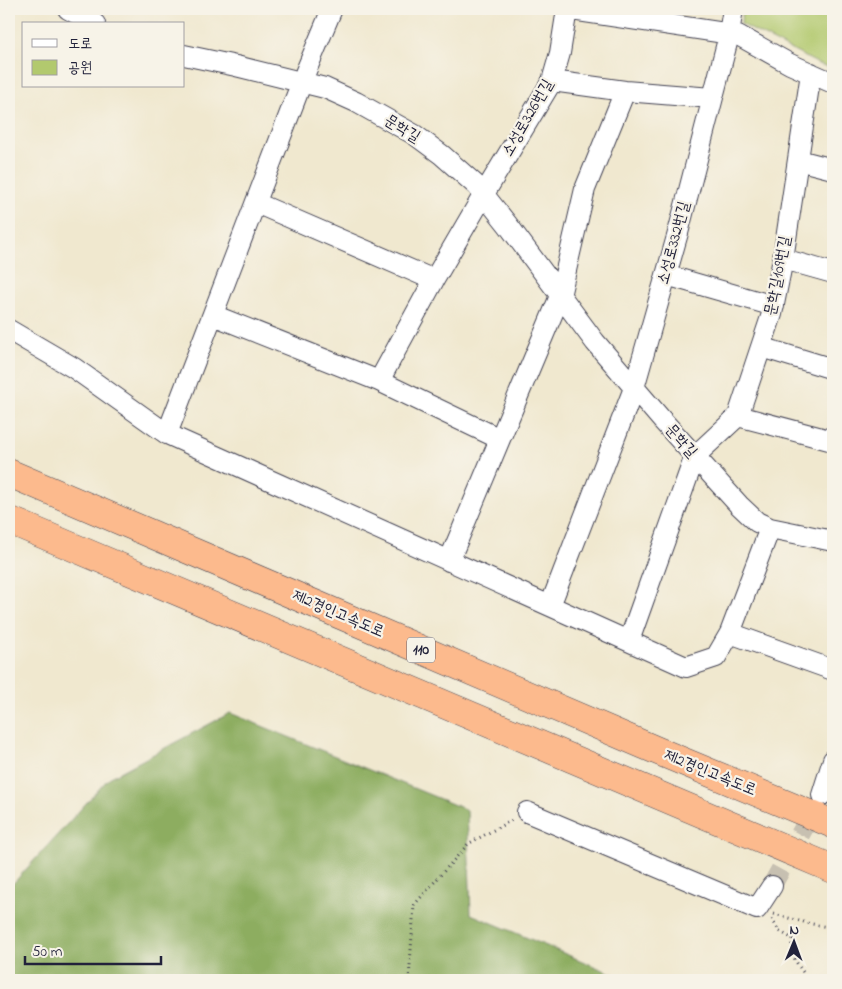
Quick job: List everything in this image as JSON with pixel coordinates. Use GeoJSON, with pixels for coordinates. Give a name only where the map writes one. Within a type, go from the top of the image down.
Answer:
{"type":"FeatureCollection","features":[{"type":"Feature","properties":{"kind":"highway","name":"제2경인고속도로"},"geometry":{"type":"LineString","coordinates":[[9,474],[833,824]]}},
{"type":"Feature","properties":{"kind":"highway","name":"110"},"geometry":{"type":"LineString","coordinates":[[9,520],[833,869]]}},
{"type":"Feature","properties":{"kind":"street"},"geometry":{"type":"LineString","coordinates":[[68,9],[91,22]]}},
{"type":"Feature","properties":{"kind":"street"},"geometry":{"type":"LineString","coordinates":[[167,434],[302,82],[332,9]]}},
{"type":"Feature","properties":{"kind":"street"},"geometry":{"type":"LineString","coordinates":[[566,9],[738,34],[790,64],[833,83]]}},
{"type":"Feature","properties":{"kind":"street","name":"소성로326번길"},"geometry":{"type":"LineString","coordinates":[[379,381],[434,280],[552,81],[560,53],[566,9]]}},
{"type":"Feature","properties":{"kind":"street","name":"소성로332번길"},"geometry":{"type":"LineString","coordinates":[[550,606],[634,388],[666,275],[729,33],[733,9]]}},
{"type":"Feature","properties":{"kind":"street","name":"문학길"},"geometry":{"type":"LineString","coordinates":[[185,55],[325,88],[356,102],[415,135],[442,155],[484,194],[595,342],[695,456],[757,522],[770,528],[833,541]]}},
{"type":"Feature","properties":{"kind":"street","name":"문학길109번길"},"geometry":{"type":"LineString","coordinates":[[695,456],[738,416],[774,306],[783,259],[811,73]]}},
{"type":"Feature","properties":{"kind":"street"},"geometry":{"type":"LineString","coordinates":[[552,81],[625,92],[712,98]]}},
{"type":"Feature","properties":{"kind":"street"},"geometry":{"type":"LineString","coordinates":[[449,560],[560,296],[585,189],[625,92]]}},
{"type":"Feature","properties":{"kind":"street"},"geometry":{"type":"LineString","coordinates":[[798,160],[833,169]]}},
{"type":"Feature","properties":{"kind":"street"},"geometry":{"type":"LineString","coordinates":[[256,203],[434,280]]}},
{"type":"Feature","properties":{"kind":"street"},"geometry":{"type":"LineString","coordinates":[[783,259],[833,273]]}},
{"type":"Feature","properties":{"kind":"street"},"geometry":{"type":"LineString","coordinates":[[666,275],[774,306]]}},
{"type":"Feature","properties":{"kind":"street"},"geometry":{"type":"LineString","coordinates":[[212,316],[379,381],[500,439]]}},
{"type":"Feature","properties":{"kind":"street"},"geometry":{"type":"LineString","coordinates":[[9,330],[74,368],[167,434],[686,667],[716,657],[730,632],[770,528]]}},
{"type":"Feature","properties":{"kind":"street"},"geometry":{"type":"LineString","coordinates":[[761,347],[833,369]]}},
{"type":"Feature","properties":{"kind":"street"},"geometry":{"type":"LineString","coordinates":[[738,416],[833,441]]}},
{"type":"Feature","properties":{"kind":"street"},"geometry":{"type":"LineString","coordinates":[[629,641],[695,456]]}},
{"type":"Feature","properties":{"kind":"street"},"geometry":{"type":"LineString","coordinates":[[730,632],[833,670]]}},
{"type":"Feature","properties":{"kind":"street"},"geometry":{"type":"LineString","coordinates":[[822,796],[833,760]]}},
{"type":"Feature","properties":{"kind":"street"},"geometry":{"type":"LineString","coordinates":[[527,812],[757,910],[772,886]]}},
{"type":"Feature","properties":{"kind":"path"},"geometry":{"type":"LineString","coordinates":[[409,980],[414,905],[468,844],[527,812]]}},
{"type":"Feature","properties":{"kind":"path"},"geometry":{"type":"LineString","coordinates":[[809,980],[792,953],[791,946],[794,939],[779,930],[768,912],[833,928]]}},
{"type":"Feature","properties":{"kind":"green space"},"geometry":{"type":"Polygon","coordinates":[[[742,9],[833,9],[833,69],[817,63],[741,24],[742,9]]]}},
{"type":"Feature","properties":{"kind":"green space"},"geometry":{"type":"Polygon","coordinates":[[[230,713],[467,810],[471,914],[627,980],[9,980],[9,888],[109,778],[230,713]]]}},
{"type":"Feature","properties":{"kind":"tunnel"},"geometry":{"type":"LineString","coordinates":[[771,887],[817,804]]}}]}
